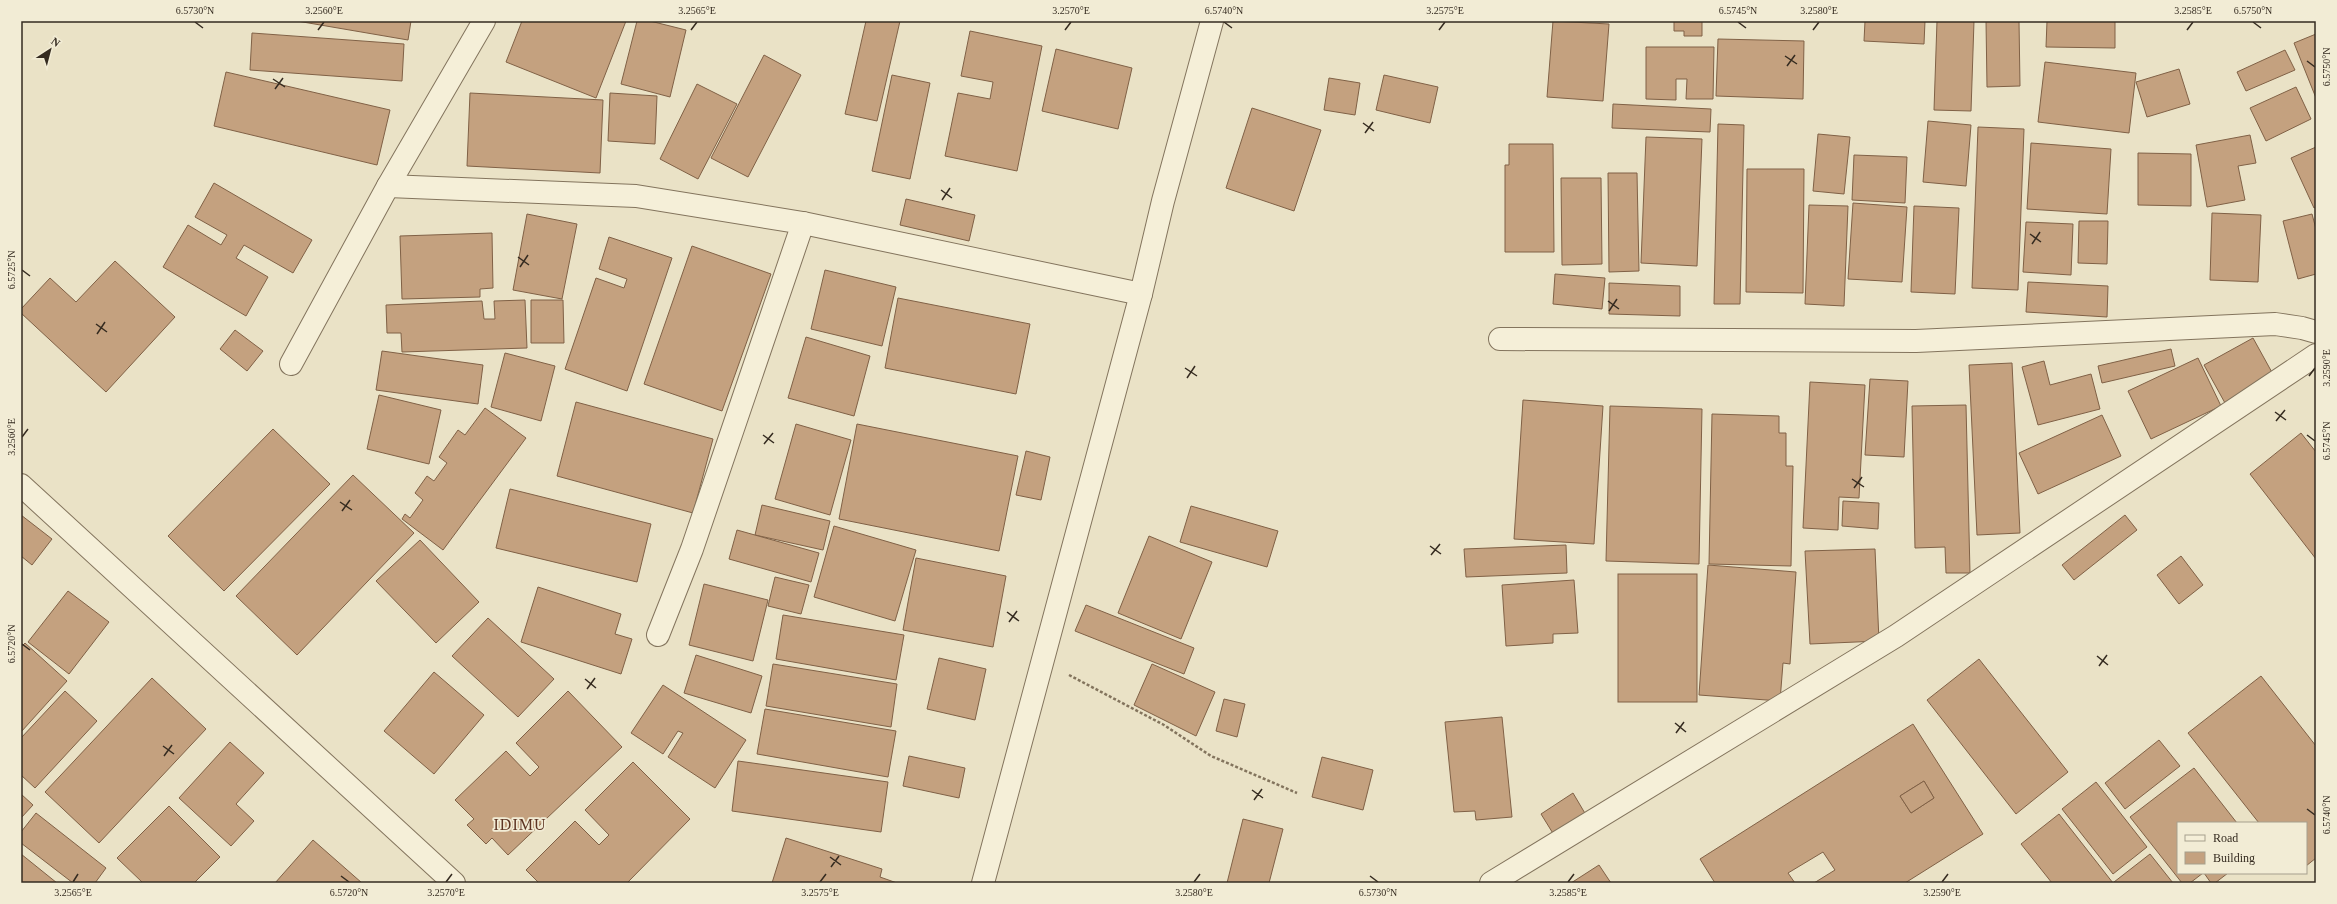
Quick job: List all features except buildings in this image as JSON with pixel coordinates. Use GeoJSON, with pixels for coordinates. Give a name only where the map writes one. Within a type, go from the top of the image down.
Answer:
{"type":"FeatureCollection","features":[{"type":"Feature","properties":{"kind":"street"},"geometry":{"type":"LineString","coordinates":[[291,364],[388,186],[484,21]]}},
{"type":"Feature","properties":{"kind":"street"},"geometry":{"type":"LineString","coordinates":[[982,883],[1141,294],[1163,201],[1212,21]]}},
{"type":"Feature","properties":{"kind":"street"},"geometry":{"type":"LineString","coordinates":[[388,186],[636,196],[803,223],[1141,294]]}},
{"type":"Feature","properties":{"kind":"street"},"geometry":{"type":"LineString","coordinates":[[658,635],[692,549],[803,223]]}},
{"type":"Feature","properties":{"kind":"street"},"geometry":{"type":"LineString","coordinates":[[1500,338],[1916,340],[2275,324],[2302,328],[2316,332]]}},
{"type":"Feature","properties":{"kind":"street"},"geometry":{"type":"LineString","coordinates":[[1491,883],[1896,636],[2316,355]]}},
{"type":"Feature","properties":{"kind":"street"},"geometry":{"type":"LineString","coordinates":[[21,485],[454,883]]}},
{"type":"Feature","properties":{"kind":"path"},"geometry":{"type":"LineString","coordinates":[[1042,661],[1164,725],[1211,756],[1297,793]]}},
{"type":"Feature","properties":{"kind":"district","name":"IDIMU"},"geometry":{"type":"Point","coordinates":[520,824]}}]}
